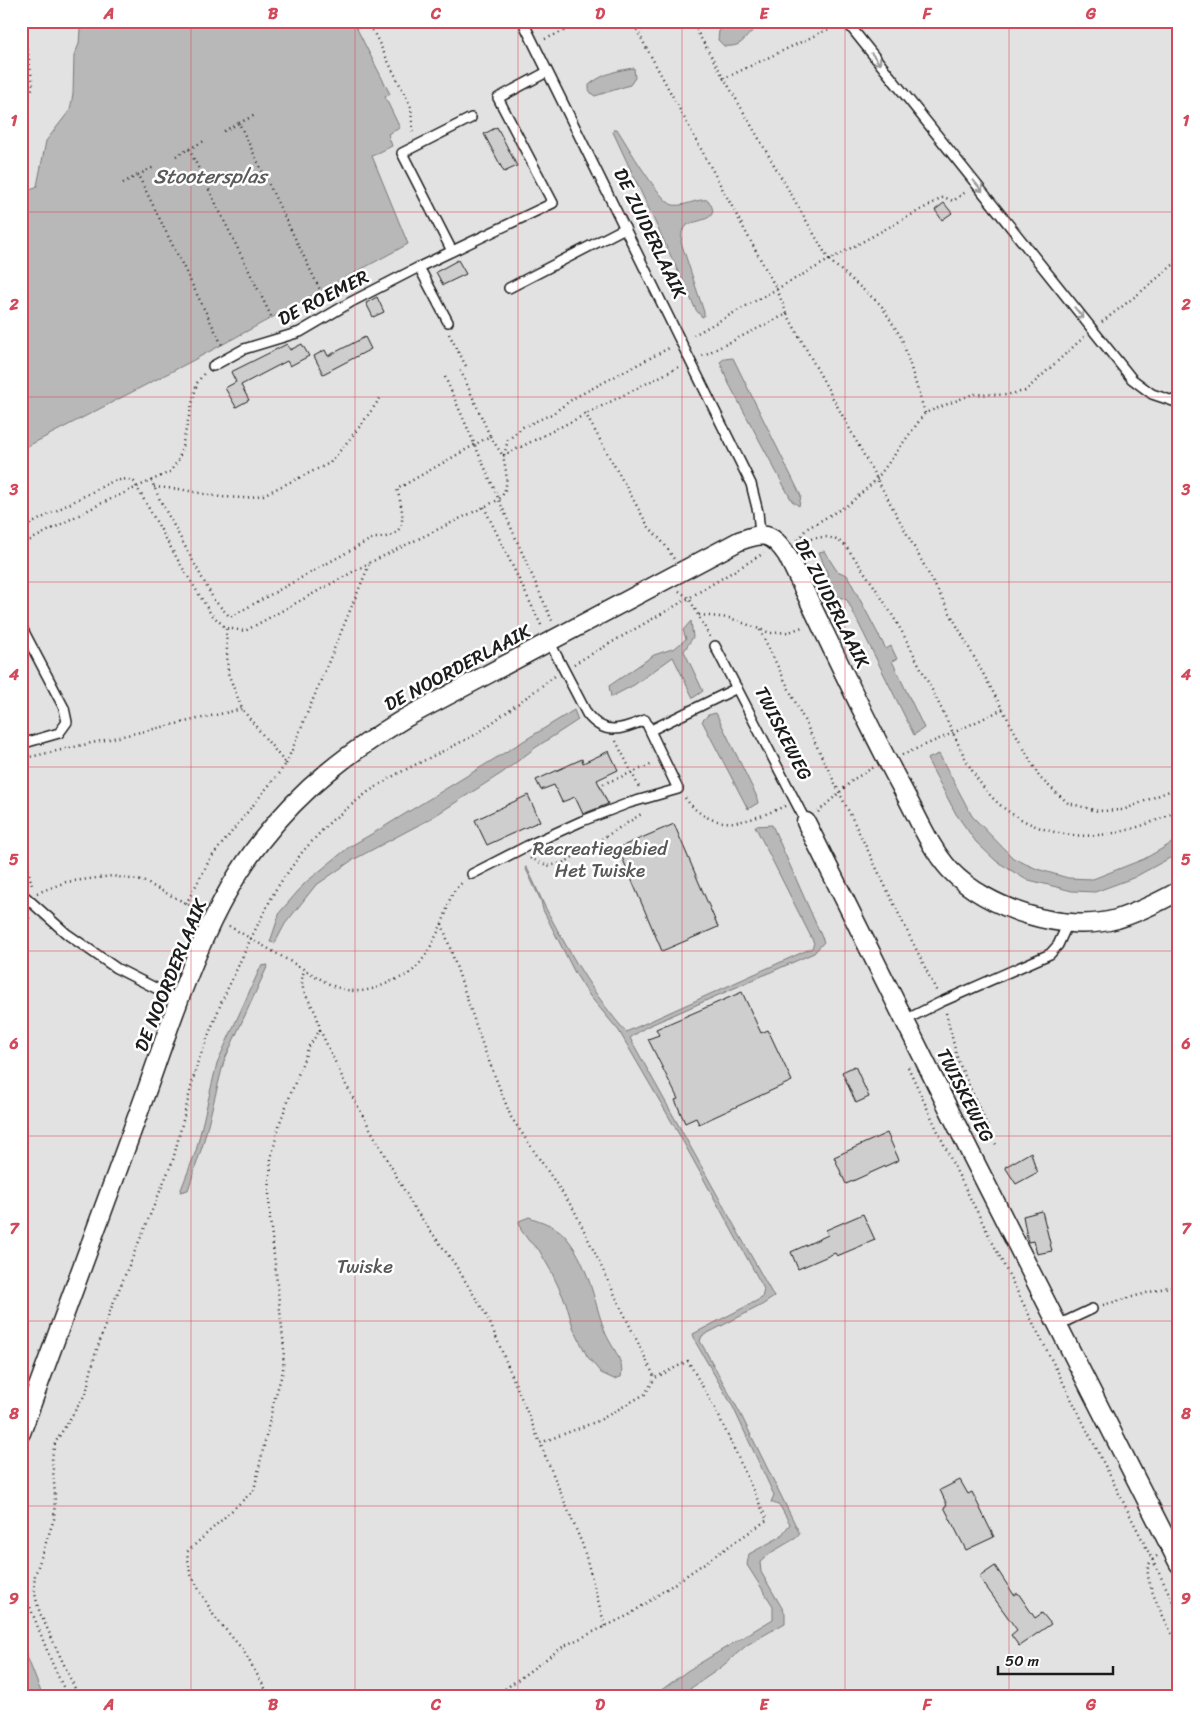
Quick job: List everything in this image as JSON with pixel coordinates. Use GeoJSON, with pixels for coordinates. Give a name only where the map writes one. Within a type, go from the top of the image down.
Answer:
{"type":"FeatureCollection","features":[{"type":"Feature","properties":{"kind":"street","name":"DE ZUIDERLAAIK"},"geometry":{"type":"LineString","coordinates":[[760,534],[776,540],[787,555],[887,761],[937,853],[951,870],[967,884],[989,899],[1017,911],[1068,923],[1097,923],[1116,919],[1143,910],[1179,890]]}},
{"type":"Feature","properties":{"kind":"street","name":"DE NOORDERLAAIK"},"geometry":{"type":"LineString","coordinates":[[21,1433],[179,1000],[198,953],[241,868],[277,821],[311,786],[337,763],[392,726],[681,571],[739,541],[760,534]]}},
{"type":"Feature","properties":{"kind":"street","name":"TWISKEWEG"},"geometry":{"type":"LineString","coordinates":[[806,822],[1179,1564]]}},
{"type":"Feature","properties":{"kind":"lane"},"geometry":{"type":"LineString","coordinates":[[846,21],[1132,379],[1152,394],[1179,403]]}},
{"type":"Feature","properties":{"kind":"lane","name":"DE ZUIDERLAAIK"},"geometry":{"type":"LineString","coordinates":[[524,26],[751,484],[758,512],[760,534]]}},
{"type":"Feature","properties":{"kind":"lane","name":"DE ROEMER"},"geometry":{"type":"LineString","coordinates":[[213,366],[244,349],[300,332],[351,302],[419,267],[552,203],[498,98],[547,72]]}},
{"type":"Feature","properties":{"kind":"lane"},"geometry":{"type":"LineString","coordinates":[[452,251],[402,153],[471,118]]}},
{"type":"Feature","properties":{"kind":"lane"},"geometry":{"type":"LineString","coordinates":[[510,288],[625,228]]}},
{"type":"Feature","properties":{"kind":"lane"},"geometry":{"type":"LineString","coordinates":[[419,267],[448,322]]}},
{"type":"Feature","properties":{"kind":"lane"},"geometry":{"type":"LineString","coordinates":[[21,626],[64,708],[67,722],[59,733],[21,744]]}},
{"type":"Feature","properties":{"kind":"lane"},"geometry":{"type":"LineString","coordinates":[[472,874],[565,829],[630,803],[678,789],[646,720],[611,730],[600,728],[594,723],[587,714],[564,670],[554,639]]}},
{"type":"Feature","properties":{"kind":"lane","name":"TWISKEWEG"},"geometry":{"type":"LineString","coordinates":[[715,646],[806,822]]}},
{"type":"Feature","properties":{"kind":"lane"},"geometry":{"type":"LineString","coordinates":[[650,730],[737,688]]}},
{"type":"Feature","properties":{"kind":"lane"},"geometry":{"type":"LineString","coordinates":[[21,893],[66,934],[116,968],[179,1000]]}},
{"type":"Feature","properties":{"kind":"lane"},"geometry":{"type":"LineString","coordinates":[[905,1020],[1050,954],[1058,945],[1068,923]]}},
{"type":"Feature","properties":{"kind":"lane"},"geometry":{"type":"LineString","coordinates":[[1058,1325],[1092,1309]]}},
{"type":"Feature","properties":{"kind":"path"},"geometry":{"type":"LineString","coordinates":[[368,21],[411,107],[414,146]]}},
{"type":"Feature","properties":{"kind":"path"},"geometry":{"type":"LineString","coordinates":[[533,44],[587,21]]}},
{"type":"Feature","properties":{"kind":"path"},"geometry":{"type":"LineString","coordinates":[[632,21],[777,290],[787,314],[876,480],[1040,778],[1068,803],[1098,811],[1123,810],[1179,787]]}},
{"type":"Feature","properties":{"kind":"path"},"geometry":{"type":"LineString","coordinates":[[691,21],[829,260],[881,305],[902,339],[925,413]]}},
{"type":"Feature","properties":{"kind":"path"},"geometry":{"type":"LineString","coordinates":[[724,79],[836,25]]}},
{"type":"Feature","properties":{"kind":"path"},"geometry":{"type":"LineString","coordinates":[[21,42],[27,47],[33,86],[21,114]]}},
{"type":"Feature","properties":{"kind":"path"},"geometry":{"type":"LineString","coordinates":[[224,131],[255,115]]}},
{"type":"Feature","properties":{"kind":"path"},"geometry":{"type":"LineString","coordinates":[[239,123],[321,292]]}},
{"type":"Feature","properties":{"kind":"path"},"geometry":{"type":"LineString","coordinates":[[176,156],[206,140]]}},
{"type":"Feature","properties":{"kind":"path"},"geometry":{"type":"LineString","coordinates":[[189,149],[272,318]]}},
{"type":"Feature","properties":{"kind":"path"},"geometry":{"type":"LineString","coordinates":[[123,183],[154,167]]}},
{"type":"Feature","properties":{"kind":"path"},"geometry":{"type":"LineString","coordinates":[[138,175],[222,344]]}},
{"type":"Feature","properties":{"kind":"path"},"geometry":{"type":"LineString","coordinates":[[21,529],[113,481],[127,479],[134,482],[211,614],[226,628],[245,631],[369,563],[498,500],[505,491],[506,480],[503,456],[508,440],[523,427],[552,414],[574,398],[777,290],[944,197],[953,201],[976,183]]}},
{"type":"Feature","properties":{"kind":"path"},"geometry":{"type":"LineString","coordinates":[[799,541],[806,529],[848,505],[876,480],[925,413],[973,394],[1005,395],[1025,392],[1092,329],[1138,295],[1179,260]]}},
{"type":"Feature","properties":{"kind":"path"},"geometry":{"type":"LineString","coordinates":[[503,456],[585,413],[787,314]]}},
{"type":"Feature","properties":{"kind":"path"},"geometry":{"type":"LineString","coordinates":[[448,332],[466,366]]}},
{"type":"Feature","properties":{"kind":"path"},"geometry":{"type":"LineString","coordinates":[[21,546],[98,505],[170,472],[179,459],[197,383],[203,373],[213,366]]}},
{"type":"Feature","properties":{"kind":"path"},"geometry":{"type":"LineString","coordinates":[[460,369],[490,436],[503,456]]}},
{"type":"Feature","properties":{"kind":"path"},"geometry":{"type":"LineString","coordinates":[[445,377],[498,500],[554,639]]}},
{"type":"Feature","properties":{"kind":"path"},"geometry":{"type":"LineString","coordinates":[[154,487],[179,489],[220,497],[245,498],[263,495],[330,463],[382,397]]}},
{"type":"Feature","properties":{"kind":"path"},"geometry":{"type":"LineString","coordinates":[[585,413],[648,526],[665,545],[681,571],[685,585],[682,591],[690,598],[715,646]]}},
{"type":"Feature","properties":{"kind":"path"},"geometry":{"type":"LineString","coordinates":[[151,480],[214,600],[230,617],[373,538],[391,537],[400,528],[404,512],[397,489],[490,436]]}},
{"type":"Feature","properties":{"kind":"path"},"geometry":{"type":"LineString","coordinates":[[484,507],[554,639]]}},
{"type":"Feature","properties":{"kind":"path"},"geometry":{"type":"LineString","coordinates":[[79,1697],[40,1613],[34,1585],[35,1575],[54,1519],[55,1495],[52,1458],[55,1443],[86,1393],[95,1355],[110,1311],[172,1160],[197,1064],[222,1001],[276,889],[303,851],[331,821],[368,792],[395,775],[477,734],[564,670],[690,598],[741,565],[793,540],[799,541],[818,536],[838,540],[845,545],[878,591],[911,648],[966,760],[985,790],[1005,810],[1031,825],[1049,831],[1070,836],[1098,836],[1137,827],[1179,810]]}},
{"type":"Feature","properties":{"kind":"path"},"geometry":{"type":"LineString","coordinates":[[21,840],[35,894],[66,882],[112,876],[143,881],[186,904],[210,859],[286,764],[369,563]]}},
{"type":"Feature","properties":{"kind":"path"},"geometry":{"type":"LineString","coordinates":[[699,615],[730,618],[770,633],[789,632],[819,620]]}},
{"type":"Feature","properties":{"kind":"path"},"geometry":{"type":"LineString","coordinates":[[226,628],[228,673],[242,709],[286,764]]}},
{"type":"Feature","properties":{"kind":"path"},"geometry":{"type":"LineString","coordinates":[[760,630],[942,1002],[949,1022],[958,1061],[997,1147]]}},
{"type":"Feature","properties":{"kind":"path"},"geometry":{"type":"LineString","coordinates":[[21,759],[242,709]]}},
{"type":"Feature","properties":{"kind":"path"},"geometry":{"type":"LineString","coordinates":[[526,858],[531,858],[544,866],[566,862],[643,813],[646,806],[645,798],[611,730]]}},
{"type":"Feature","properties":{"kind":"path"},"geometry":{"type":"LineString","coordinates":[[603,784],[665,760]]}},
{"type":"Feature","properties":{"kind":"path"},"geometry":{"type":"LineString","coordinates":[[678,789],[692,808],[707,819],[724,822],[743,821],[759,817],[796,801]]}},
{"type":"Feature","properties":{"kind":"path"},"geometry":{"type":"LineString","coordinates":[[251,938],[330,984],[345,991],[364,992],[409,973],[423,958],[442,924],[450,896],[472,874]]}},
{"type":"Feature","properties":{"kind":"path"},"geometry":{"type":"LineString","coordinates":[[21,942],[34,905]]}},
{"type":"Feature","properties":{"kind":"path"},"geometry":{"type":"LineString","coordinates":[[442,924],[483,1046],[511,1117],[574,1210],[655,1378]]}},
{"type":"Feature","properties":{"kind":"path"},"geometry":{"type":"LineString","coordinates":[[305,970],[300,978],[302,988],[317,1016],[320,1030],[346,1085],[414,1208],[454,1263],[488,1318],[582,1546],[605,1626]]}},
{"type":"Feature","properties":{"kind":"path"},"geometry":{"type":"LineString","coordinates":[[270,1697],[243,1650],[214,1616],[190,1573],[187,1552],[254,1490],[274,1401],[283,1371],[284,1347],[269,1195],[271,1158],[280,1122],[309,1046],[320,1030]]}},
{"type":"Feature","properties":{"kind":"path","name":"TWISKEWEG"},"geometry":{"type":"LineString","coordinates":[[905,1062],[954,1166],[1179,1614]]}},
{"type":"Feature","properties":{"kind":"path"},"geometry":{"type":"LineString","coordinates":[[1092,1309],[1179,1284]]}},
{"type":"Feature","properties":{"kind":"path"},"geometry":{"type":"LineString","coordinates":[[494,1697],[564,1646],[629,1615],[767,1520],[717,1412],[688,1361],[655,1378],[645,1394],[598,1421],[540,1443]]}},
{"type":"Feature","properties":{"kind":"path"},"geometry":{"type":"LineString","coordinates":[[1152,1559],[1148,1567],[1149,1582],[1179,1651]]}},
{"type":"Feature","properties":{"kind":"path"},"geometry":{"type":"LineString","coordinates":[[21,1584],[52,1663],[68,1697]]}},
{"type":"Feature","properties":{"kind":"green space","name":"Twiske"},"geometry":{"type":"Polygon","coordinates":[[[21,21],[1179,21],[1179,1697],[21,1697],[21,21]]]}},
{"type":"Feature","properties":{"kind":"water","name":"Stootersplas"},"geometry":{"type":"Polygon","coordinates":[[[77,21],[353,21],[390,94],[385,97],[400,128],[388,134],[392,146],[372,156],[408,244],[190,362],[24,448],[21,442],[21,196],[37,186],[46,141],[70,110],[73,94],[74,56],[79,44],[80,29],[77,21]]]}},
{"type":"Feature","properties":{"kind":"water"},"geometry":{"type":"Polygon","coordinates":[[[730,21],[784,21],[757,28],[740,43],[724,46],[718,40],[719,31],[730,21]]]}},
{"type":"Feature","properties":{"kind":"water"},"geometry":{"type":"Polygon","coordinates":[[[634,68],[635,78],[630,85],[595,96],[589,90],[589,85],[605,75],[634,68]]]}},
{"type":"Feature","properties":{"kind":"water"},"geometry":{"type":"Polygon","coordinates":[[[614,129],[617,129],[652,183],[667,201],[677,205],[708,200],[712,207],[713,212],[711,216],[687,225],[682,232],[681,242],[704,312],[702,317],[696,310],[613,132],[614,129]]]}},
{"type":"Feature","properties":{"kind":"water"},"geometry":{"type":"Polygon","coordinates":[[[733,358],[801,496],[799,506],[792,501],[729,384],[720,362],[724,359],[733,358]]]}},
{"type":"Feature","properties":{"kind":"water"},"geometry":{"type":"Polygon","coordinates":[[[824,551],[837,571],[847,575],[886,649],[891,646],[897,659],[892,661],[924,728],[914,735],[847,600],[837,596],[829,586],[829,578],[819,552],[824,551]]]}},
{"type":"Feature","properties":{"kind":"water"},"geometry":{"type":"Polygon","coordinates":[[[691,621],[693,637],[684,651],[703,691],[693,698],[673,657],[634,685],[611,697],[609,686],[654,655],[675,648],[686,639],[683,630],[691,621]]]}},
{"type":"Feature","properties":{"kind":"water"},"geometry":{"type":"Polygon","coordinates":[[[574,710],[578,720],[535,748],[502,773],[428,820],[351,861],[315,886],[285,924],[275,943],[270,942],[280,912],[305,883],[349,847],[574,710]]]}},
{"type":"Feature","properties":{"kind":"water"},"geometry":{"type":"Polygon","coordinates":[[[716,713],[756,795],[758,803],[748,809],[702,721],[708,715],[716,713]]]}},
{"type":"Feature","properties":{"kind":"water"},"geometry":{"type":"Polygon","coordinates":[[[939,754],[972,816],[1013,858],[1037,869],[1068,878],[1093,879],[1144,859],[1179,839],[1179,853],[1133,878],[1095,892],[1072,891],[1025,879],[996,861],[976,842],[956,814],[927,759],[939,754]]]}},
{"type":"Feature","properties":{"kind":"water"},"geometry":{"type":"Polygon","coordinates":[[[772,825],[824,942],[814,953],[646,1027],[630,1038],[774,1297],[702,1336],[700,1341],[739,1411],[800,1534],[760,1562],[761,1572],[785,1613],[785,1623],[747,1645],[719,1669],[678,1697],[652,1697],[687,1671],[773,1619],[773,1606],[747,1565],[749,1554],[780,1537],[790,1524],[780,1506],[771,1502],[774,1495],[733,1407],[696,1343],[693,1334],[762,1298],[764,1289],[680,1136],[619,1031],[589,995],[575,973],[543,910],[541,901],[525,867],[548,914],[577,964],[605,1006],[626,1032],[812,948],[814,943],[755,826],[772,825]]]}},
{"type":"Feature","properties":{"kind":"water"},"geometry":{"type":"Polygon","coordinates":[[[268,965],[224,1061],[203,1144],[188,1190],[180,1192],[196,1151],[217,1063],[261,966],[268,965]]]}},
{"type":"Feature","properties":{"kind":"water"},"geometry":{"type":"Polygon","coordinates":[[[529,1217],[555,1228],[563,1234],[578,1256],[589,1280],[605,1332],[619,1359],[622,1371],[621,1377],[614,1379],[601,1373],[587,1356],[573,1327],[566,1303],[551,1271],[539,1250],[521,1230],[519,1221],[529,1217]]]}},
{"type":"Feature","properties":{"kind":"water"},"geometry":{"type":"Polygon","coordinates":[[[21,1641],[43,1697],[21,1697],[21,1641]]]}},
{"type":"Feature","properties":{"kind":"building"},"geometry":{"type":"Polygon","coordinates":[[[497,127],[517,166],[504,172],[484,134],[497,127]]]}},
{"type":"Feature","properties":{"kind":"building"},"geometry":{"type":"Polygon","coordinates":[[[944,203],[952,213],[942,220],[935,210],[944,203]]]}},
{"type":"Feature","properties":{"kind":"building"},"geometry":{"type":"Polygon","coordinates":[[[458,260],[466,274],[443,285],[436,272],[458,260]]]}},
{"type":"Feature","properties":{"kind":"building"},"geometry":{"type":"Polygon","coordinates":[[[377,297],[384,312],[373,317],[366,303],[377,297]]]}},
{"type":"Feature","properties":{"kind":"building"},"geometry":{"type":"Polygon","coordinates":[[[365,337],[371,349],[323,374],[314,356],[325,350],[328,356],[365,337]]]}},
{"type":"Feature","properties":{"kind":"building"},"geometry":{"type":"Polygon","coordinates":[[[287,344],[290,350],[302,344],[309,356],[290,366],[287,361],[241,385],[249,400],[236,407],[225,388],[236,382],[231,372],[287,344]]]}},
{"type":"Feature","properties":{"kind":"building"},"geometry":{"type":"Polygon","coordinates":[[[609,751],[618,770],[597,780],[608,804],[583,814],[575,797],[562,802],[554,785],[541,790],[536,780],[582,759],[583,763],[609,751]]]}},
{"type":"Feature","properties":{"kind":"building"},"geometry":{"type":"Polygon","coordinates":[[[528,795],[540,821],[487,845],[475,820],[528,795]]]}},
{"type":"Feature","properties":{"kind":"building"},"geometry":{"type":"Polygon","coordinates":[[[674,824],[718,927],[662,951],[618,848],[674,824]]]}},
{"type":"Feature","properties":{"kind":"building"},"geometry":{"type":"Polygon","coordinates":[[[742,992],[761,1033],[768,1030],[792,1081],[699,1124],[696,1118],[685,1123],[675,1100],[678,1099],[648,1039],[659,1035],[656,1029],[742,992]]]}},
{"type":"Feature","properties":{"kind":"building"},"geometry":{"type":"Polygon","coordinates":[[[855,1066],[869,1097],[856,1103],[842,1072],[855,1066]]]}},
{"type":"Feature","properties":{"kind":"building"},"geometry":{"type":"Polygon","coordinates":[[[887,1133],[899,1160],[846,1184],[834,1157],[887,1133]]]}},
{"type":"Feature","properties":{"kind":"building"},"geometry":{"type":"Polygon","coordinates":[[[1031,1152],[1038,1172],[1016,1184],[1005,1167],[1031,1152]]]}},
{"type":"Feature","properties":{"kind":"building"},"geometry":{"type":"Polygon","coordinates":[[[1042,1211],[1052,1251],[1037,1254],[1034,1241],[1028,1242],[1023,1216],[1042,1211]]]}},
{"type":"Feature","properties":{"kind":"building"},"geometry":{"type":"Polygon","coordinates":[[[863,1214],[875,1240],[837,1256],[835,1253],[798,1269],[791,1252],[828,1235],[826,1230],[863,1214]]]}},
{"type":"Feature","properties":{"kind":"building"},"geometry":{"type":"Polygon","coordinates":[[[960,1480],[968,1494],[972,1492],[994,1537],[966,1550],[944,1507],[947,1505],[940,1490],[960,1480]]]}},
{"type":"Feature","properties":{"kind":"building"},"geometry":{"type":"Polygon","coordinates":[[[995,1566],[1014,1595],[1018,1593],[1035,1618],[1042,1613],[1051,1624],[1019,1646],[1011,1635],[1017,1630],[979,1577],[995,1566]]]}},
{"type":"Feature","properties":{"kind":"park label","name":"Recreatiegebied Het Twiske"},"geometry":{"type":"Point","coordinates":[600,859]}}]}
